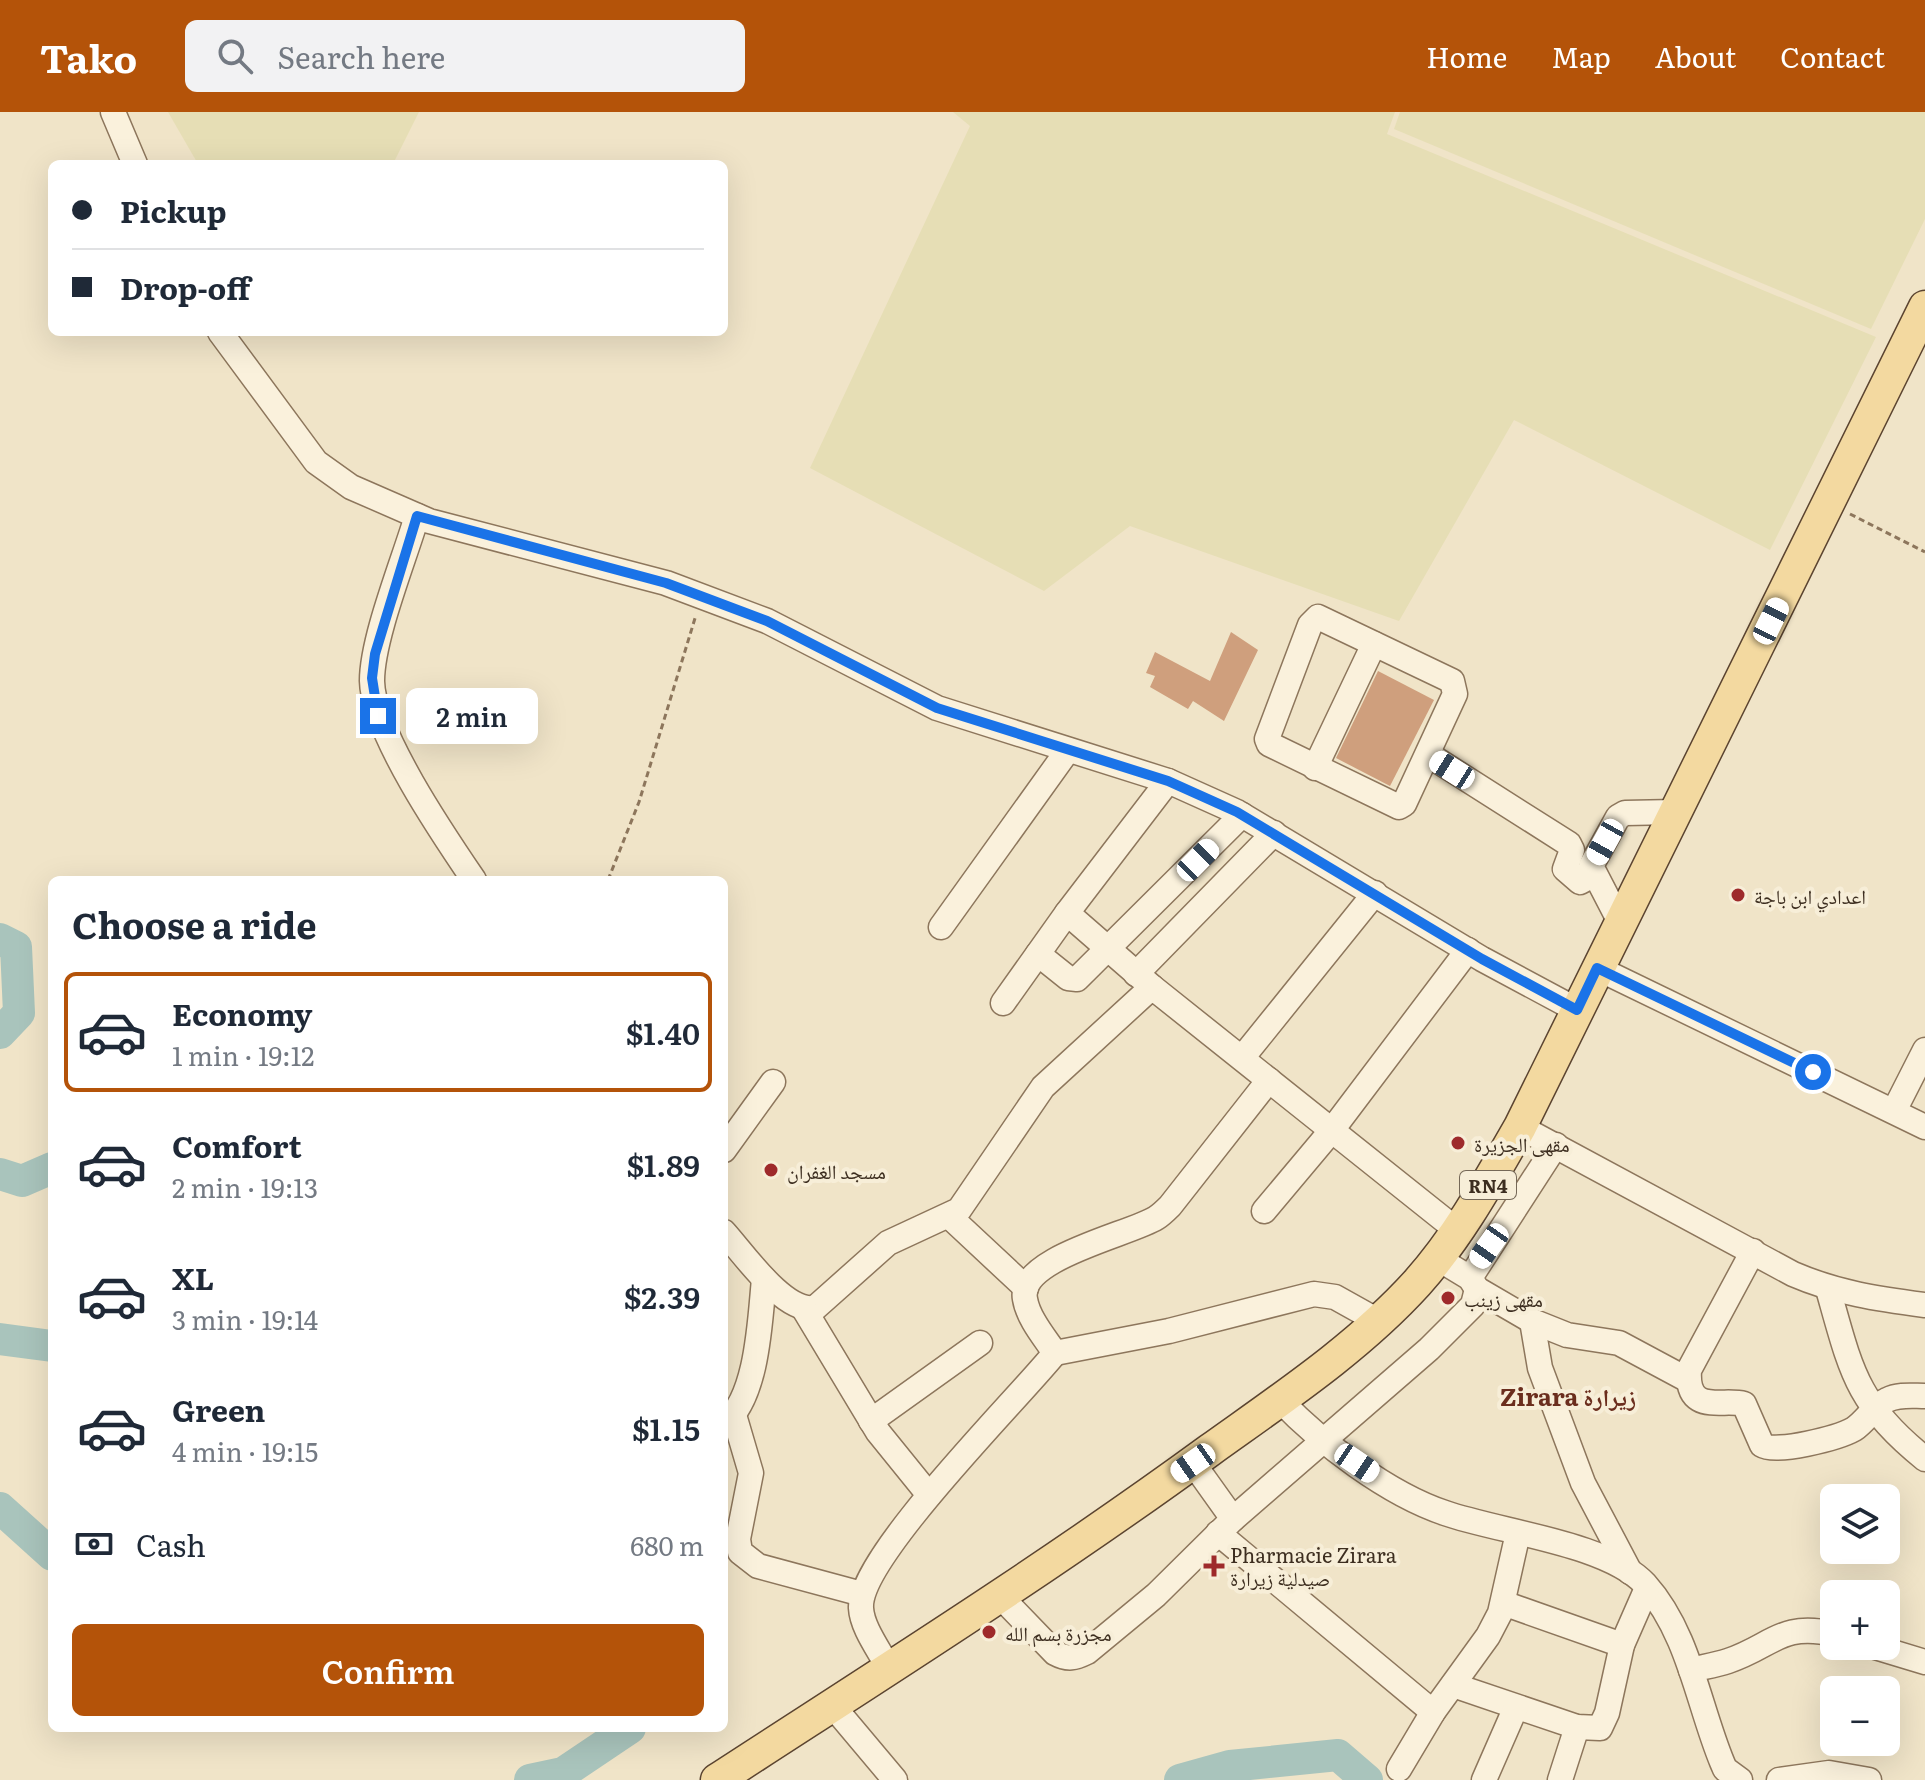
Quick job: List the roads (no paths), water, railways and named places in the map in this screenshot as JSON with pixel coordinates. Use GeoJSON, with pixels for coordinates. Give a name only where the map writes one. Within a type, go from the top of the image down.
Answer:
{"type":"FeatureCollection","features":[{"type":"Feature","properties":{"kind":"main road","name":"RN4"},"geometry":{"type":"LineString","coordinates":[[717,1780],[999,1595],[1280,1400],[1378,1321],[1437,1258],[1458,1231],[1520,1127],[1925,307]]}},
{"type":"Feature","properties":{"kind":"street"},"geometry":{"type":"LineString","coordinates":[[113,112],[133,160]]}},
{"type":"Feature","properties":{"kind":"street"},"geometry":{"type":"LineString","coordinates":[[223,336],[316,462],[351,487],[417,516],[666,583],[767,621],[937,708],[1168,781],[1242,815],[1468,950],[1577,1010]]}},
{"type":"Feature","properties":{"kind":"street"},"geometry":{"type":"LineString","coordinates":[[417,516],[375,654],[373,697],[378,716],[420,796],[471,876]]}},
{"type":"Feature","properties":{"kind":"street"},"geometry":{"type":"LineString","coordinates":[[1318,617],[1452,681],[1455,694],[1429,755],[1407,798],[1399,807],[1276,749],[1267,739],[1310,625],[1318,617]]}},
{"type":"Feature","properties":{"kind":"street"},"geometry":{"type":"LineString","coordinates":[[1315,768],[1374,644]]}},
{"type":"Feature","properties":{"kind":"street"},"geometry":{"type":"LineString","coordinates":[[941,927],[1068,750]]}},
{"type":"Feature","properties":{"kind":"street"},"geometry":{"type":"LineString","coordinates":[[1429,755],[1569,844],[1572,850],[1565,869],[1567,874],[1580,882],[1593,875]]}},
{"type":"Feature","properties":{"kind":"street"},"geometry":{"type":"LineString","coordinates":[[1003,1003],[1168,781]]}},
{"type":"Feature","properties":{"kind":"street"},"geometry":{"type":"LineString","coordinates":[[1620,922],[1591,866],[1618,817],[1625,813],[1675,812]]}},
{"type":"Feature","properties":{"kind":"street"},"geometry":{"type":"LineString","coordinates":[[1038,954],[1068,978],[1077,979],[1242,815]]}},
{"type":"Feature","properties":{"kind":"street"},"geometry":{"type":"LineString","coordinates":[[728,1237],[764,1279],[793,1304],[804,1309],[815,1308],[897,1237],[950,1217],[973,1193],[1043,1087],[1144,980],[1274,833]]}},
{"type":"Feature","properties":{"kind":"street"},"geometry":{"type":"LineString","coordinates":[[1242,1058],[1375,893]]}},
{"type":"Feature","properties":{"kind":"street"},"geometry":{"type":"LineString","coordinates":[[1067,913],[1144,980],[1458,1231]]}},
{"type":"Feature","properties":{"kind":"street"},"geometry":{"type":"LineString","coordinates":[[1264,1211],[1332,1130],[1468,950]]}},
{"type":"Feature","properties":{"kind":"street"},"geometry":{"type":"LineString","coordinates":[[1597,968],[1925,1127]]}},
{"type":"Feature","properties":{"kind":"street"},"geometry":{"type":"LineString","coordinates":[[1894,1111],[1925,1050]]}},
{"type":"Feature","properties":{"kind":"street"},"geometry":{"type":"LineString","coordinates":[[1055,1353],[1028,1307],[1024,1298],[1026,1288],[1051,1263],[1065,1255],[1155,1219],[1170,1206],[1269,1080]]}},
{"type":"Feature","properties":{"kind":"street"},"geometry":{"type":"LineString","coordinates":[[728,1144],[773,1082]]}},
{"type":"Feature","properties":{"kind":"street"},"geometry":{"type":"LineString","coordinates":[[1520,1127],[1828,1289],[1858,1297],[1925,1305]]}},
{"type":"Feature","properties":{"kind":"street"},"geometry":{"type":"LineString","coordinates":[[999,1595],[1055,1653],[1064,1658],[1075,1658],[1097,1646],[1156,1595],[1225,1526],[1466,1313],[1476,1299],[1474,1284],[1556,1145]]}},
{"type":"Feature","properties":{"kind":"street"},"geometry":{"type":"LineString","coordinates":[[950,1217],[1026,1288]]}},
{"type":"Feature","properties":{"kind":"street"},"geometry":{"type":"LineString","coordinates":[[1753,1251],[1689,1370],[1688,1380],[1694,1392],[1707,1403],[1744,1404],[1762,1445],[1773,1450],[1834,1438],[1854,1429],[1884,1401],[1898,1396],[1925,1396]]}},
{"type":"Feature","properties":{"kind":"street"},"geometry":{"type":"LineString","coordinates":[[1437,1258],[1532,1321],[1580,1338],[1619,1343],[1688,1380]]}},
{"type":"Feature","properties":{"kind":"street"},"geometry":{"type":"LineString","coordinates":[[764,1279],[754,1361],[729,1420],[751,1473],[738,1539],[740,1552],[758,1566],[862,1594]]}},
{"type":"Feature","properties":{"kind":"street"},"geometry":{"type":"LineString","coordinates":[[1828,1289],[1853,1372],[1873,1411],[1925,1459]]}},
{"type":"Feature","properties":{"kind":"street"},"geometry":{"type":"LineString","coordinates":[[889,1669],[863,1619],[862,1594],[873,1571],[929,1495],[1055,1353],[1169,1331],[1314,1294],[1335,1297],[1378,1321]]}},
{"type":"Feature","properties":{"kind":"street"},"geometry":{"type":"LineString","coordinates":[[804,1309],[871,1421],[929,1495]]}},
{"type":"Feature","properties":{"kind":"street"},"geometry":{"type":"LineString","coordinates":[[1532,1321],[1540,1368],[1583,1483],[1638,1580],[1668,1617],[1691,1670],[1725,1769],[1740,1780]]}},
{"type":"Feature","properties":{"kind":"street"},"geometry":{"type":"LineString","coordinates":[[871,1421],[980,1343]]}},
{"type":"Feature","properties":{"kind":"street"},"geometry":{"type":"LineString","coordinates":[[1280,1400],[1324,1440],[1417,1502],[1444,1513],[1574,1548],[1638,1580]]}},
{"type":"Feature","properties":{"kind":"street"},"geometry":{"type":"LineString","coordinates":[[1193,1463],[1225,1526],[1433,1712]]}},
{"type":"Feature","properties":{"kind":"street"},"geometry":{"type":"LineString","coordinates":[[1399,1769],[1433,1712],[1488,1636],[1503,1603],[1518,1533]]}},
{"type":"Feature","properties":{"kind":"street"},"geometry":{"type":"LineString","coordinates":[[1453,1685],[1577,1727],[1595,1729],[1603,1725],[1638,1580]]}},
{"type":"Feature","properties":{"kind":"street"},"geometry":{"type":"LineString","coordinates":[[1503,1603],[1622,1645]]}},
{"type":"Feature","properties":{"kind":"street"},"geometry":{"type":"LineString","coordinates":[[1691,1670],[1728,1661],[1781,1634],[1798,1630],[1820,1632]]}},
{"type":"Feature","properties":{"kind":"street"},"geometry":{"type":"LineString","coordinates":[[1900,1654],[1925,1662]]}},
{"type":"Feature","properties":{"kind":"street"},"geometry":{"type":"LineString","coordinates":[[832,1705],[895,1780]]}},
{"type":"Feature","properties":{"kind":"street"},"geometry":{"type":"LineString","coordinates":[[1484,1780],[1516,1707]]}},
{"type":"Feature","properties":{"kind":"street"},"geometry":{"type":"LineString","coordinates":[[1560,1780],[1577,1727]]}},
{"type":"Feature","properties":{"kind":"street"},"geometry":{"type":"LineString","coordinates":[[1779,1780],[1829,1773],[1869,1780]]}},
{"type":"Feature","properties":{"kind":"waterway"},"geometry":{"type":"LineString","coordinates":[[0,939],[16,947],[19,1013],[0,1033]]}},
{"type":"Feature","properties":{"kind":"waterway"},"geometry":{"type":"LineString","coordinates":[[0,1174],[22,1181],[48,1170]]}},
{"type":"Feature","properties":{"kind":"waterway"},"geometry":{"type":"LineString","coordinates":[[0,1339],[48,1345]]}},
{"type":"Feature","properties":{"kind":"waterway"},"geometry":{"type":"LineString","coordinates":[[0,1508],[48,1551]]}},
{"type":"Feature","properties":{"kind":"waterway"},"geometry":{"type":"LineString","coordinates":[[530,1780],[563,1773],[624,1732]]}},
{"type":"Feature","properties":{"kind":"waterway"},"geometry":{"type":"LineString","coordinates":[[1180,1780],[1230,1766],[1338,1755],[1367,1780]]}},
{"type":"Feature","properties":{"kind":"place","name":"اعدادي ابن باجة"},"geometry":{"type":"Point","coordinates":[1738,895]}},
{"type":"Feature","properties":{"kind":"place","name":"مقهى الجزيرة"},"geometry":{"type":"Point","coordinates":[1458,1143]}},
{"type":"Feature","properties":{"kind":"place","name":"مسجد الغفران"},"geometry":{"type":"Point","coordinates":[771,1170]}},
{"type":"Feature","properties":{"kind":"place","name":"مقهى زينب"},"geometry":{"type":"Point","coordinates":[1448,1298]}},
{"type":"Feature","properties":{"kind":"place","name":"Pharmacie Zirara صيدلية زيرارة"},"geometry":{"type":"Point","coordinates":[1214,1566]}},
{"type":"Feature","properties":{"kind":"place","name":"مجزرة بسم الله"},"geometry":{"type":"Point","coordinates":[989,1632]}},
{"type":"Feature","properties":{"kind":"district","name":"Zirara زيرارة"},"geometry":{"type":"Point","coordinates":[1568,1395]}}]}
